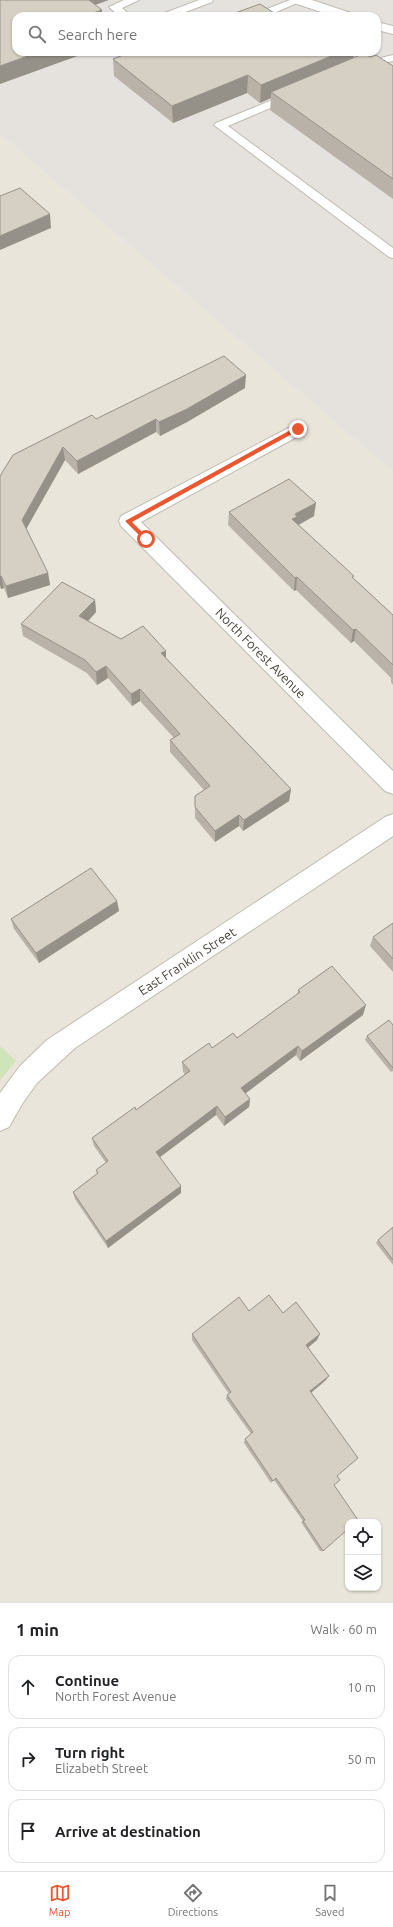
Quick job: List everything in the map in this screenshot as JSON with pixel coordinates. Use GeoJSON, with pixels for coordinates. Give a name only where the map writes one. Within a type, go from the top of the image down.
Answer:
{"type":"FeatureCollection","features":[{"type":"Feature","properties":{"kind":"street"},"geometry":{"type":"LineString","coordinates":[[299,0],[334,12]]}},
{"type":"Feature","properties":{"kind":"street"},"geometry":{"type":"LineString","coordinates":[[381,27],[393,30]]}},
{"type":"Feature","properties":{"kind":"street","name":"North Forest Avenue"},"geometry":{"type":"LineString","coordinates":[[298,429],[128,521],[393,785]]}},
{"type":"Feature","properties":{"kind":"street","name":"East Franklin Street"},"geometry":{"type":"LineString","coordinates":[[0,1118],[5,1107],[22,1082],[42,1059],[66,1040],[393,824]]}},
{"type":"Feature","properties":{"kind":"lane"},"geometry":{"type":"LineString","coordinates":[[121,12],[114,7],[134,0]]}},
{"type":"Feature","properties":{"kind":"lane"},"geometry":{"type":"LineString","coordinates":[[176,12],[208,0]]}},
{"type":"Feature","properties":{"kind":"lane"},"geometry":{"type":"LineString","coordinates":[[268,12],[299,0]]}},
{"type":"Feature","properties":{"kind":"lane"},"geometry":{"type":"LineString","coordinates":[[349,71],[370,62],[393,58]]}},
{"type":"Feature","properties":{"kind":"lane"},"geometry":{"type":"LineString","coordinates":[[306,89],[220,124],[393,254]]}},
{"type":"Feature","properties":{"kind":"shaded area"},"geometry":{"type":"Polygon","coordinates":[[[0,0],[393,0],[393,472],[0,134],[0,0]]]}},
{"type":"Feature","properties":{"kind":"shaded area"},"geometry":{"type":"Polygon","coordinates":[[[118,0],[210,0],[219,6],[203,12],[118,12],[111,7],[118,0]]]}},
{"type":"Feature","properties":{"kind":"shaded area"},"geometry":{"type":"Polygon","coordinates":[[[0,134],[393,472],[393,1603],[0,1603],[0,134]]]}},
{"type":"Feature","properties":{"kind":"green space"},"geometry":{"type":"Polygon","coordinates":[[[0,1046],[16,1061],[0,1080],[0,1046]]]}},
{"type":"Feature","properties":{"kind":"building"},"geometry":{"type":"Polygon","coordinates":[[[0,0],[89,0],[102,10],[96,12],[12,12],[12,56],[28,56],[0,66],[0,0]]]}},
{"type":"Feature","properties":{"kind":"building"},"geometry":{"type":"Polygon","coordinates":[[[260,4],[273,12],[238,12],[260,4]]]}},
{"type":"Feature","properties":{"kind":"building"},"geometry":{"type":"Polygon","coordinates":[[[121,56],[331,56],[261,85],[248,75],[172,106],[113,59],[121,56]]]}},
{"type":"Feature","properties":{"kind":"building"},"geometry":{"type":"Polygon","coordinates":[[[358,56],[378,56],[393,66],[393,179],[271,92],[358,56]]]}},
{"type":"Feature","properties":{"kind":"building"},"geometry":{"type":"Polygon","coordinates":[[[20,188],[50,214],[0,236],[0,196],[20,188]]]}},
{"type":"Feature","properties":{"kind":"building"},"geometry":{"type":"Polygon","coordinates":[[[224,356],[246,375],[187,409],[159,422],[156,419],[77,461],[63,447],[22,520],[48,573],[6,586],[0,576],[0,476],[13,455],[92,415],[96,419],[224,356]]]}},
{"type":"Feature","properties":{"kind":"building"},"geometry":{"type":"Polygon","coordinates":[[[289,479],[316,503],[295,514],[297,517],[292,519],[354,576],[352,577],[393,615],[393,665],[356,629],[353,630],[297,577],[295,578],[229,512],[289,479]]]}},
{"type":"Feature","properties":{"kind":"building"},"geometry":{"type":"Polygon","coordinates":[[[62,582],[95,600],[79,616],[121,639],[143,626],[166,651],[161,653],[291,789],[244,820],[239,815],[215,831],[195,807],[195,796],[210,786],[170,740],[180,734],[140,689],[131,694],[106,666],[96,672],[85,660],[21,624],[62,582]]]}},
{"type":"Feature","properties":{"kind":"building"},"geometry":{"type":"Polygon","coordinates":[[[91,868],[117,901],[36,953],[11,919],[91,868]]]}},
{"type":"Feature","properties":{"kind":"building"},"geometry":{"type":"Polygon","coordinates":[[[393,923],[393,959],[373,937],[393,923]]]}},
{"type":"Feature","properties":{"kind":"building"},"geometry":{"type":"Polygon","coordinates":[[[332,966],[366,1005],[302,1051],[298,1046],[241,1088],[250,1099],[225,1117],[217,1106],[156,1152],[181,1186],[106,1241],[73,1192],[98,1173],[96,1170],[108,1161],[92,1138],[135,1107],[136,1110],[190,1071],[182,1062],[209,1043],[212,1048],[233,1033],[237,1038],[300,992],[298,990],[332,966]]]}},
{"type":"Feature","properties":{"kind":"building"},"geometry":{"type":"Polygon","coordinates":[[[389,1020],[393,1025],[393,1068],[367,1036],[389,1020]]]}},
{"type":"Feature","properties":{"kind":"building"},"geometry":{"type":"Polygon","coordinates":[[[393,1227],[393,1260],[378,1240],[393,1227]]]}},
{"type":"Feature","properties":{"kind":"building"},"geometry":{"type":"Polygon","coordinates":[[[269,1295],[283,1313],[296,1302],[320,1334],[306,1345],[329,1376],[310,1391],[358,1458],[337,1476],[340,1480],[334,1485],[357,1519],[345,1519],[345,1532],[323,1551],[303,1521],[305,1520],[276,1478],[273,1481],[245,1439],[253,1432],[227,1395],[231,1392],[192,1334],[239,1297],[249,1311],[269,1295]]]}},
{"type":"Feature","properties":{"kind":"route"},"geometry":{"type":"LineString","coordinates":[[146,539],[128,521],[298,429]]}}]}
